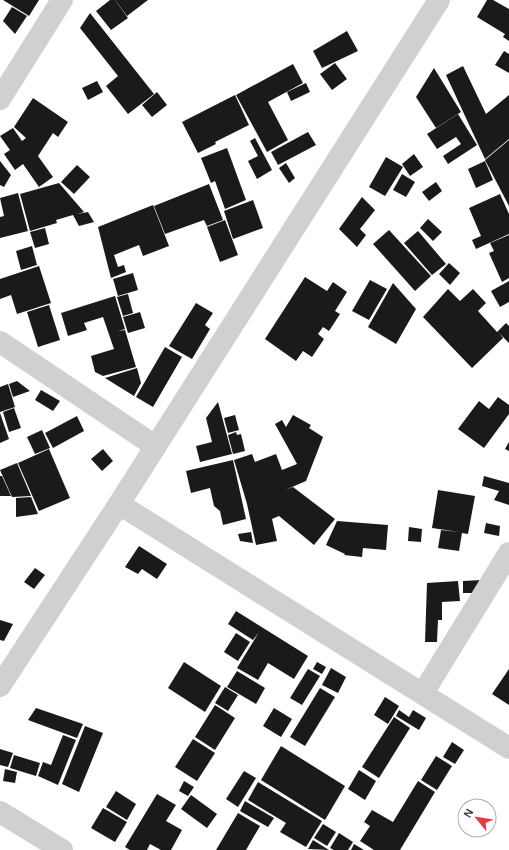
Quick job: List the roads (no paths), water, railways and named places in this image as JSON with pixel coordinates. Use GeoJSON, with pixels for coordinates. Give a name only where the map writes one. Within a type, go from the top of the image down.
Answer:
{"type":"FeatureCollection","features":[{"type":"Feature","properties":{"kind":"street"},"geometry":{"type":"LineString","coordinates":[[0,99],[62,0]]}},
{"type":"Feature","properties":{"kind":"street"},"geometry":{"type":"LineString","coordinates":[[0,686],[119,504],[439,0]]}},
{"type":"Feature","properties":{"kind":"street"},"geometry":{"type":"LineString","coordinates":[[0,342],[155,446]]}},
{"type":"Feature","properties":{"kind":"street"},"geometry":{"type":"LineString","coordinates":[[119,504],[509,748]]}},
{"type":"Feature","properties":{"kind":"street"},"geometry":{"type":"LineString","coordinates":[[423,693],[509,553]]}},
{"type":"Feature","properties":{"kind":"street"},"geometry":{"type":"LineString","coordinates":[[0,812],[62,850]]}}]}
